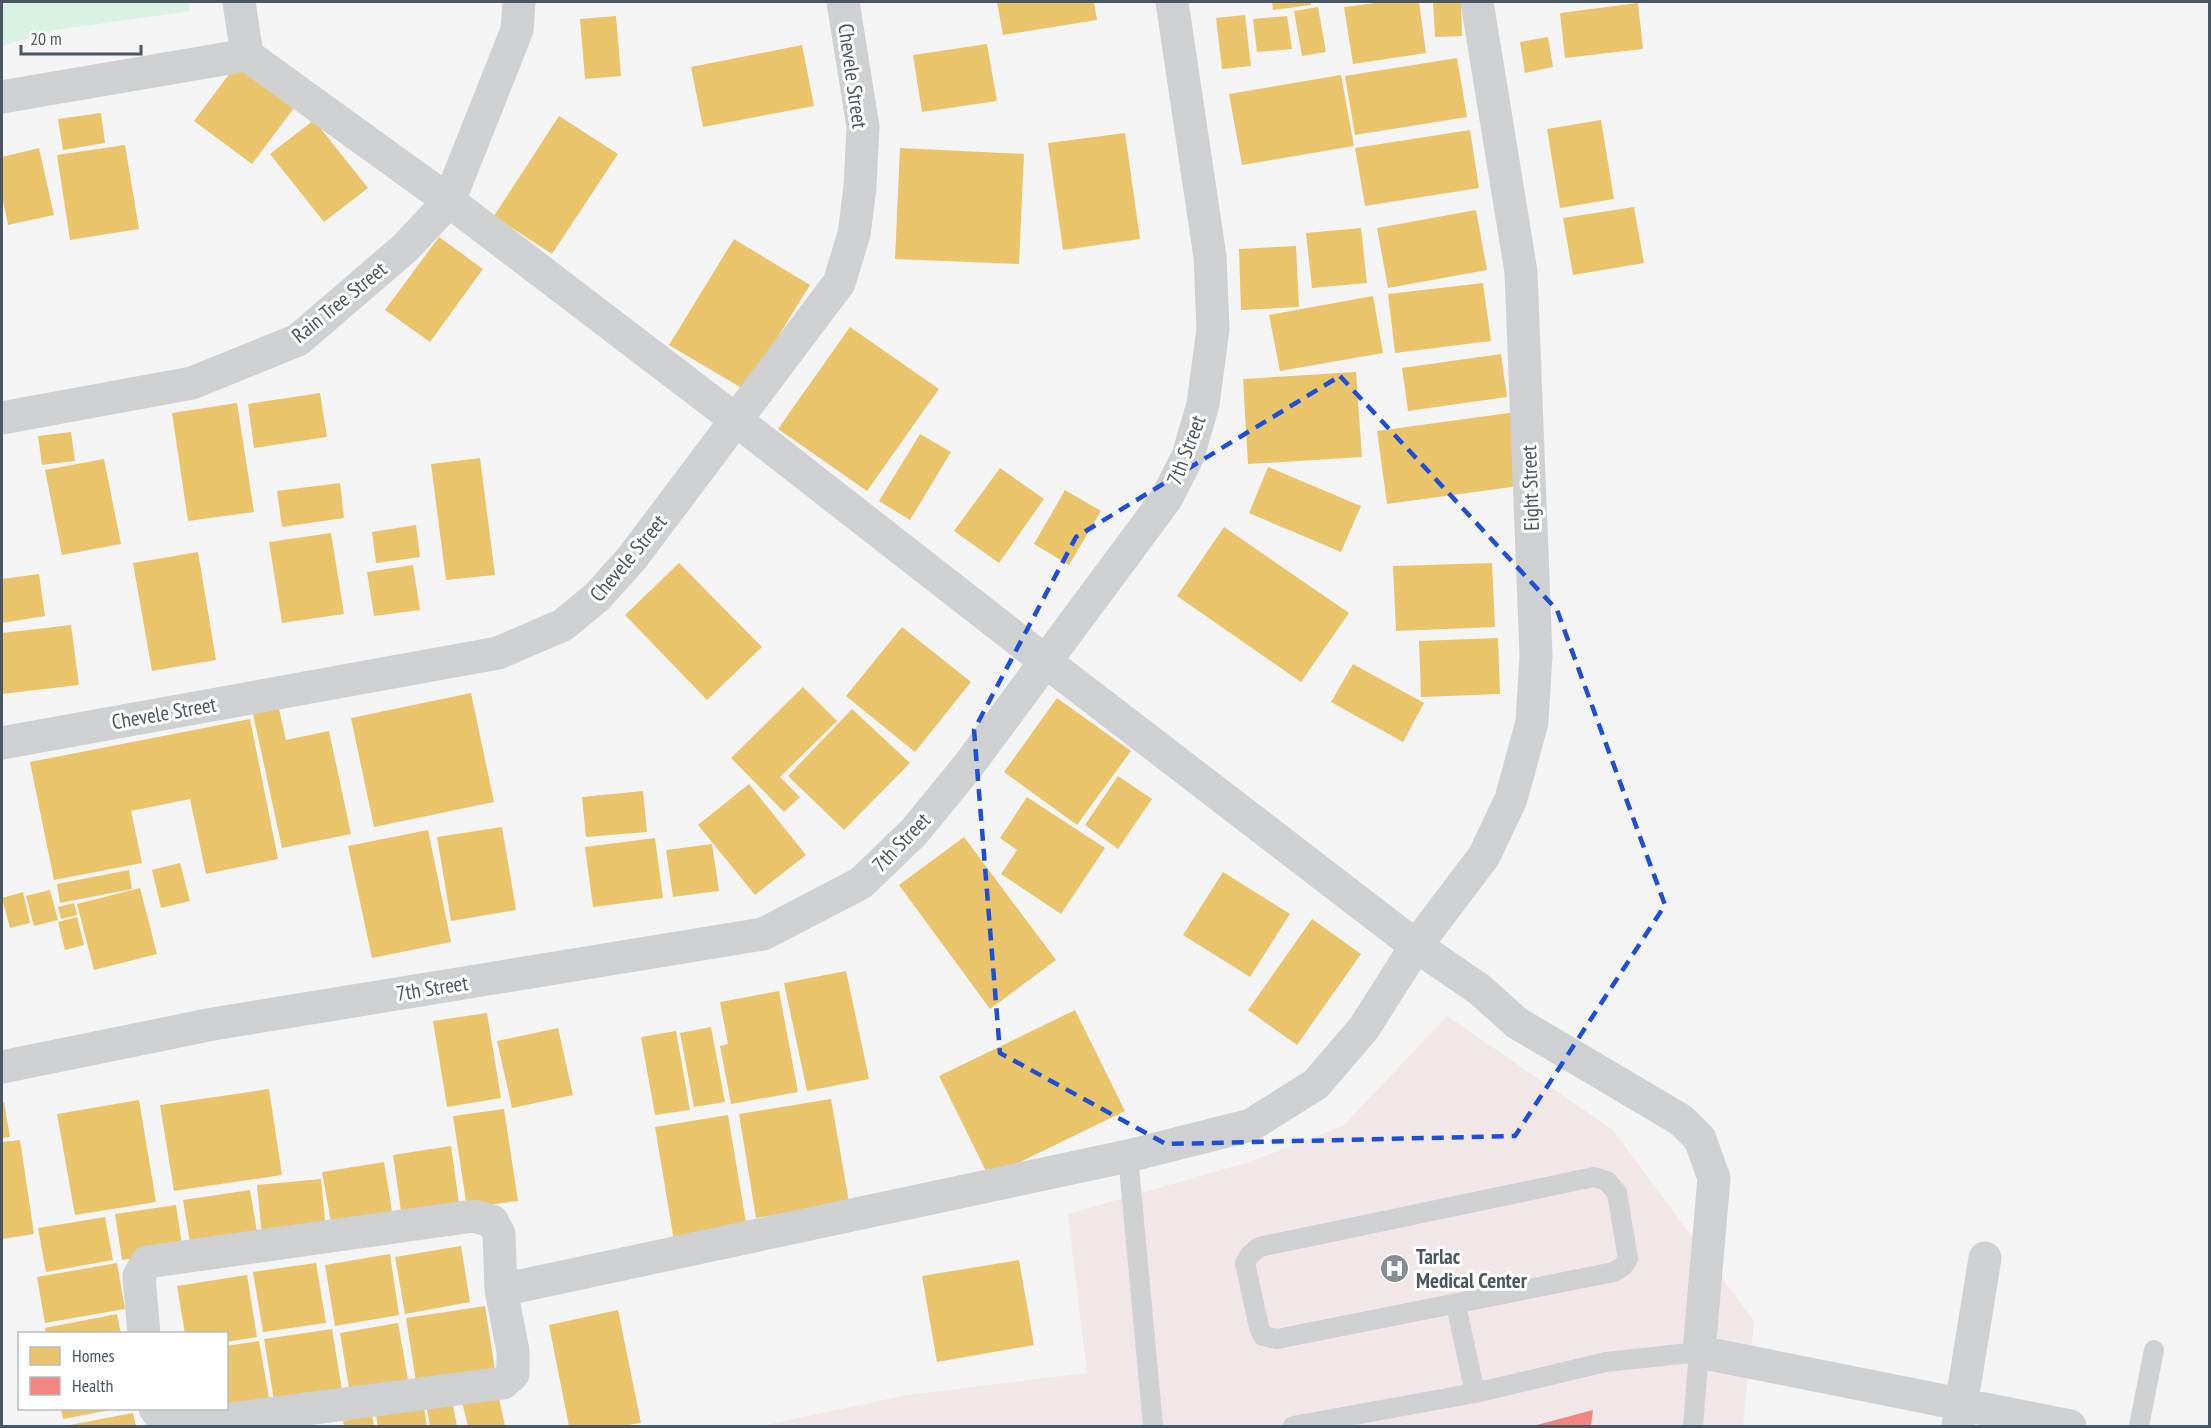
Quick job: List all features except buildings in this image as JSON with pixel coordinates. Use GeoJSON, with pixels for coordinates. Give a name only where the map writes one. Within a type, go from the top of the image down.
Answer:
{"type":"FeatureCollection","features":[{"type":"Feature","properties":{"kind":"street"},"geometry":{"type":"LineString","coordinates":[[239,2],[247,55],[449,201],[1416,946],[1479,988],[1517,1023],[1681,1120],[1700,1139],[1714,1178],[1700,1352],[1960,1416],[2070,1426]]}},
{"type":"Feature","properties":{"kind":"street","name":"Rain Tree Street"},"geometry":{"type":"LineString","coordinates":[[2,418],[192,383],[298,340],[405,248],[449,201],[517,30],[519,2]]}},
{"type":"Feature","properties":{"kind":"street","name":"Chevele Street"},"geometry":{"type":"LineString","coordinates":[[2,743],[498,652],[563,625],[597,597],[632,558],[839,283],[854,234],[860,188],[863,127],[843,2]]}},
{"type":"Feature","properties":{"kind":"street","name":"7th Street"},"geometry":{"type":"LineString","coordinates":[[2,1067],[213,1024],[763,934],[861,883],[920,824],[968,766],[1167,499],[1188,456],[1203,404],[1213,329],[1210,257],[1172,2]]}},
{"type":"Feature","properties":{"kind":"street","name":"Eight Street"},"geometry":{"type":"LineString","coordinates":[[501,1290],[1128,1156],[1251,1125],[1316,1084],[1364,1028],[1416,946],[1484,856],[1511,800],[1532,722],[1536,655],[1521,272],[1477,2]]}},
{"type":"Feature","properties":{"kind":"street"},"geometry":{"type":"LineString","coordinates":[[2,97],[247,55]]}},
{"type":"Feature","properties":{"kind":"street"},"geometry":{"type":"LineString","coordinates":[[144,1332],[139,1276],[147,1262],[473,1216],[492,1221],[499,1234],[501,1290],[513,1351],[513,1374],[503,1383],[186,1425],[163,1420],[156,1410]]}},
{"type":"Feature","properties":{"kind":"street"},"geometry":{"type":"LineString","coordinates":[[1960,1416],[1985,1258]]}},
{"type":"Feature","properties":{"kind":"lane"},"geometry":{"type":"LineString","coordinates":[[1128,1156],[1153,1426]]}},
{"type":"Feature","properties":{"kind":"lane"},"geometry":{"type":"LineString","coordinates":[[1594,1177],[1607,1181],[1617,1193],[1628,1259],[1623,1266],[1614,1272],[1456,1305],[1277,1339],[1263,1336],[1259,1327],[1245,1263],[1250,1255],[1259,1248],[1594,1177]]}},
{"type":"Feature","properties":{"kind":"lane"},"geometry":{"type":"LineString","coordinates":[[1456,1305],[1475,1393]]}},
{"type":"Feature","properties":{"kind":"lane"},"geometry":{"type":"LineString","coordinates":[[2139,1426],[2154,1350]]}},
{"type":"Feature","properties":{"kind":"lane"},"geometry":{"type":"LineString","coordinates":[[1293,1426],[1475,1393],[1606,1362],[1700,1352],[1693,1426]]}},
{"type":"Feature","properties":{"kind":"highlighted area"},"geometry":{"type":"Polygon","coordinates":[[[1340,376],[1557,610],[1665,905],[1515,1136],[1166,1144],[1000,1053],[974,730],[1076,537],[1340,376]]]}},
{"type":"Feature","properties":{"kind":"shaded area","name":"Tarlac Medical Center"},"geometry":{"type":"Polygon","coordinates":[[[1447,1016],[1613,1130],[1754,1321],[1743,1426],[761,1426],[902,1396],[1087,1373],[1068,1214],[1249,1162],[1343,1126],[1447,1016]]]}},
{"type":"Feature","properties":{"kind":"green space"},"geometry":{"type":"Polygon","coordinates":[[[2,2],[189,2],[190,11],[55,30],[2,46],[2,2]]]}},
{"type":"Feature","properties":{"kind":"place","name":"Tarlac Medical Center"},"geometry":{"type":"Point","coordinates":[1395,1268]}}]}
